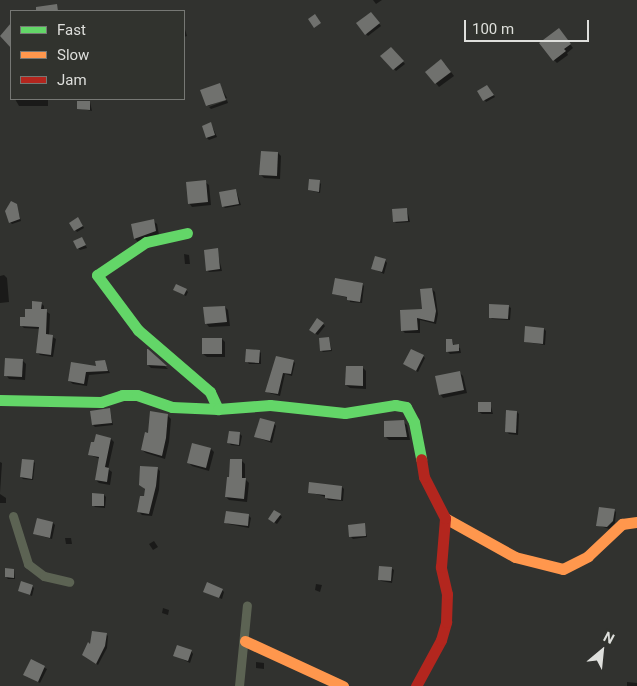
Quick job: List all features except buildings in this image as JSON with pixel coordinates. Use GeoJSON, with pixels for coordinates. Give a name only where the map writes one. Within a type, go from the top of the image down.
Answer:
{"type":"FeatureCollection","features":[{"type":"Feature","properties":{"kind":"street"},"geometry":{"type":"LineString","coordinates":[[187,233],[146,242],[97,275],[138,330],[210,392],[218,410]]}},
{"type":"Feature","properties":{"kind":"street"},"geometry":{"type":"LineString","coordinates":[[0,400],[101,402],[122,395],[137,395],[172,407],[218,410],[245,405],[270,405],[345,413],[395,405],[406,407],[414,422],[424,477],[445,518],[441,567],[447,594],[446,622],[441,640],[416,686]]}},
{"type":"Feature","properties":{"kind":"street"},"geometry":{"type":"LineString","coordinates":[[13,516],[28,564],[44,576],[69,582]]}},
{"type":"Feature","properties":{"kind":"street"},"geometry":{"type":"LineString","coordinates":[[445,518],[516,558],[563,569],[588,556],[622,524],[637,522]]}},
{"type":"Feature","properties":{"kind":"street"},"geometry":{"type":"LineString","coordinates":[[239,686],[245,641],[247,605]]}},
{"type":"Feature","properties":{"kind":"street"},"geometry":{"type":"LineString","coordinates":[[245,641],[343,686]]}},
{"type":"Feature","properties":{"kind":"traffic: fast"},"geometry":{"type":"LineString","coordinates":[[187,233],[146,242],[97,275],[138,330],[210,392],[218,409]]}},
{"type":"Feature","properties":{"kind":"traffic: fast"},"geometry":{"type":"LineString","coordinates":[[0,400],[101,402],[122,395],[137,395],[172,407],[218,409],[270,405],[345,413],[395,405],[406,407],[414,422],[421,459]]}},
{"type":"Feature","properties":{"kind":"traffic: slow"},"geometry":{"type":"LineString","coordinates":[[445,518],[515,557],[563,569],[588,556],[622,524],[637,522]]}},
{"type":"Feature","properties":{"kind":"traffic: slow"},"geometry":{"type":"LineString","coordinates":[[245,641],[343,686]]}},
{"type":"Feature","properties":{"kind":"traffic: jam"},"geometry":{"type":"LineString","coordinates":[[416,686],[441,640],[446,622],[447,594],[441,567],[445,518],[424,477],[421,459]]}}]}
